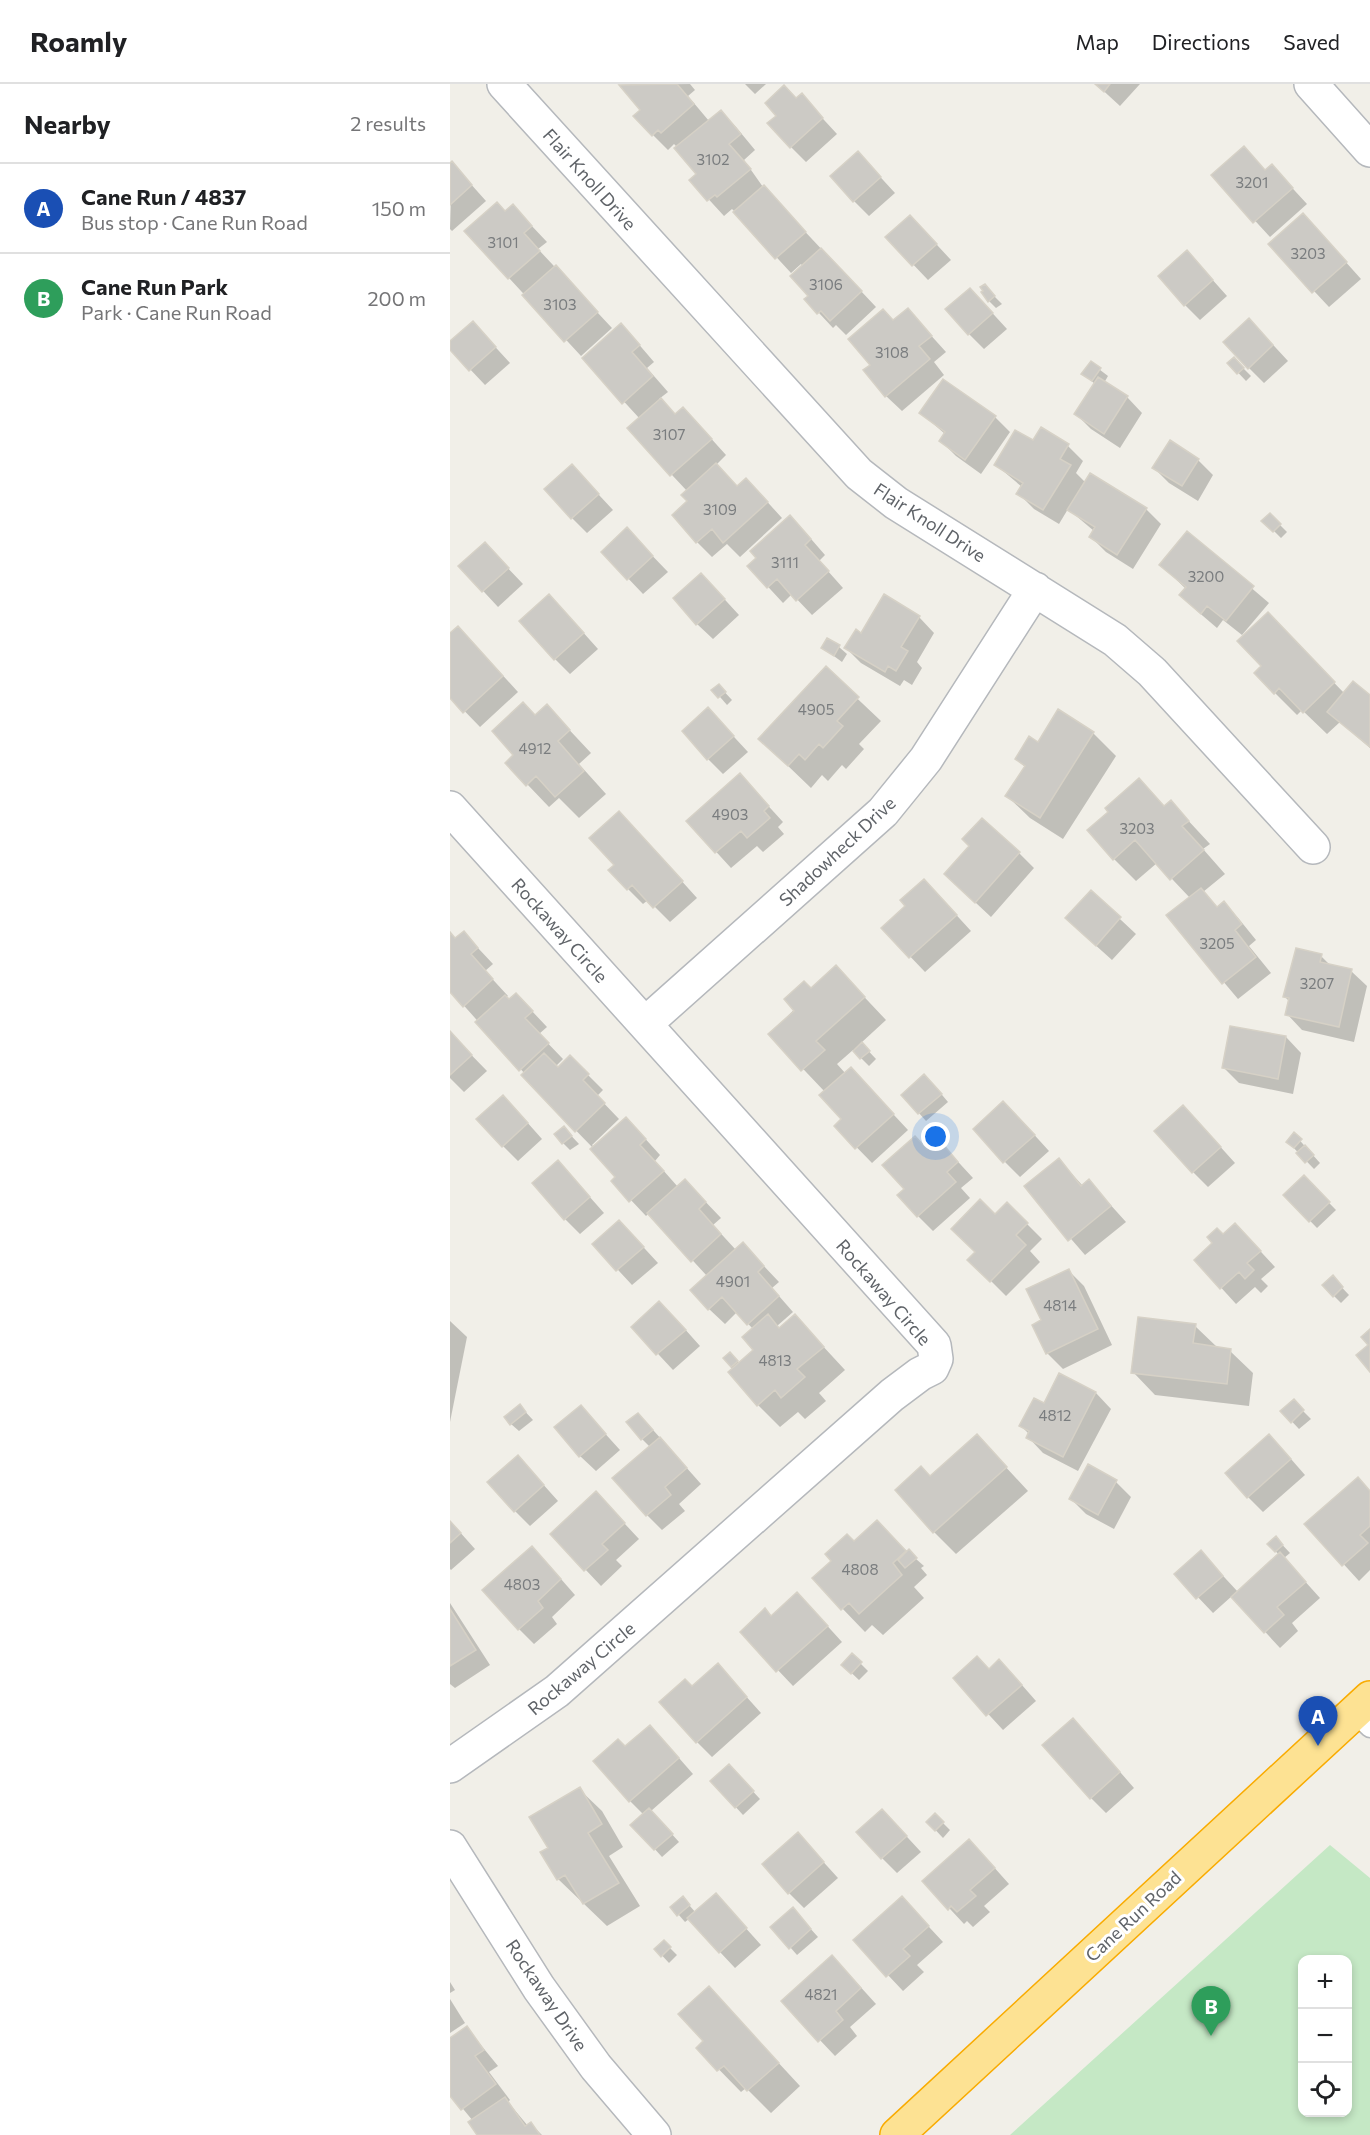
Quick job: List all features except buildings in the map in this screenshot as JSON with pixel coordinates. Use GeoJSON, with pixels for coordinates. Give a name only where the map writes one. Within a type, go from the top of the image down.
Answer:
{"type":"FeatureCollection","features":[{"type":"Feature","properties":{"kind":"highway","name":"Cane Run Road"},"geometry":{"type":"LineString","coordinates":[[897,2135],[1365,1713]]}},
{"type":"Feature","properties":{"kind":"street","name":"Flair Knoll Drive"},"geometry":{"type":"LineString","coordinates":[[504,84],[859,474],[896,503],[1114,640],[1152,672],[1313,847]]}},
{"type":"Feature","properties":{"kind":"street"},"geometry":{"type":"LineString","coordinates":[[1311,84],[1370,150]]}},
{"type":"Feature","properties":{"kind":"street","name":"Shadowheck Drive"},"geometry":{"type":"LineString","coordinates":[[645,1024],[883,812],[926,759],[1035,590]]}},
{"type":"Feature","properties":{"kind":"street","name":"Rockaway Circle"},"geometry":{"type":"LineString","coordinates":[[450,808],[934,1345],[936,1359],[932,1368],[892,1395],[557,1691],[450,1766]]}},
{"type":"Feature","properties":{"kind":"street","name":"Rockaway Drive"},"geometry":{"type":"LineString","coordinates":[[450,1847],[539,1988],[596,2067],[654,2135]]}},
{"type":"Feature","properties":{"kind":"green space"},"geometry":{"type":"Polygon","coordinates":[[[1330,1845],[1370,1878],[1370,2135],[1010,2135],[1330,1845]]]}},
{"type":"Feature","properties":{"kind":"place","name":"Cane Run / 4837"},"geometry":{"type":"Point","coordinates":[1318,1746]}},
{"type":"Feature","properties":{"kind":"place","name":"Cane Run Park"},"geometry":{"type":"Point","coordinates":[1211,2036]}}]}
